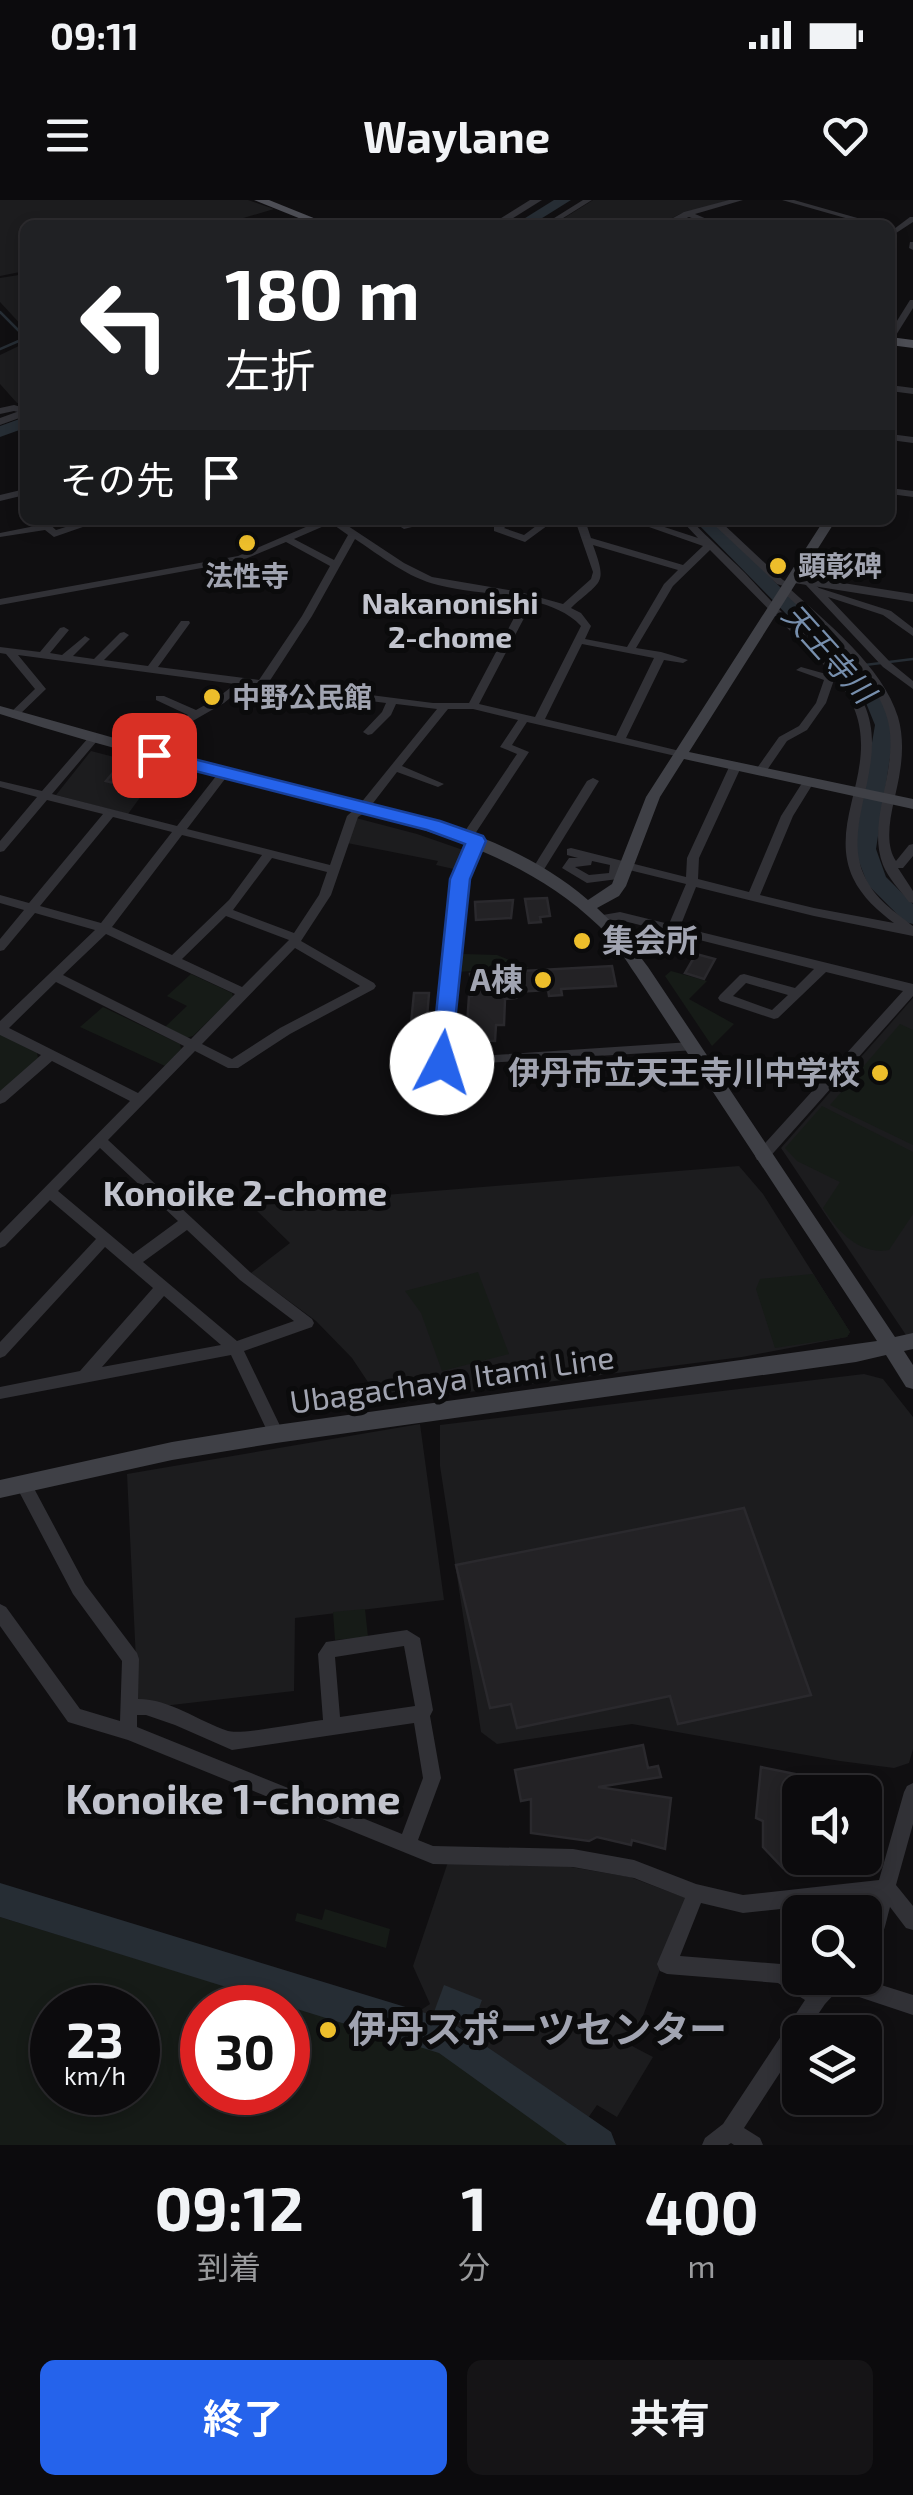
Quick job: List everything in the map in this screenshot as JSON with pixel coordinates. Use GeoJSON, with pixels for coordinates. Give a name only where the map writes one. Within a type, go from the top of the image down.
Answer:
{"type":"FeatureCollection","features":[{"type":"Feature","properties":{"kind":"main road"},"geometry":{"type":"LineString","coordinates":[[259,200],[313,220]]}},
{"type":"Feature","properties":{"kind":"main road"},"geometry":{"type":"LineString","coordinates":[[283,200],[334,220]]}},
{"type":"Feature","properties":{"kind":"main road"},"geometry":{"type":"LineString","coordinates":[[594,913],[613,892],[640,821],[680,754],[827,525]]}},
{"type":"Feature","properties":{"kind":"main road"},"geometry":{"type":"LineString","coordinates":[[7,712],[94,739],[471,839],[537,871],[594,913],[642,971],[913,1381]]}},
{"type":"Feature","properties":{"kind":"main road"},"geometry":{"type":"LineString","coordinates":[[680,754],[913,804]]}},
{"type":"Feature","properties":{"kind":"main road","name":"Ubagachaya Itami Line"},"geometry":{"type":"LineString","coordinates":[[0,1489],[172,1451],[276,1434],[888,1348],[913,1341]]}},
{"type":"Feature","properties":{"kind":"street"},"geometry":{"type":"LineString","coordinates":[[503,220],[538,200]]}},
{"type":"Feature","properties":{"kind":"street"},"geometry":{"type":"LineString","coordinates":[[555,220],[588,200]]}},
{"type":"Feature","properties":{"kind":"street"},"geometry":{"type":"LineString","coordinates":[[675,220],[739,200]]}},
{"type":"Feature","properties":{"kind":"street"},"geometry":{"type":"LineString","coordinates":[[786,200],[860,220]]}},
{"type":"Feature","properties":{"kind":"street"},"geometry":{"type":"LineString","coordinates":[[688,214],[704,220]]}},
{"type":"Feature","properties":{"kind":"street"},"geometry":{"type":"LineString","coordinates":[[895,330],[913,302]]}},
{"type":"Feature","properties":{"kind":"street"},"geometry":{"type":"LineString","coordinates":[[895,316],[902,318]]}},
{"type":"Feature","properties":{"kind":"street"},"geometry":{"type":"LineString","coordinates":[[0,498],[20,493]]}},
{"type":"Feature","properties":{"kind":"street"},"geometry":{"type":"LineString","coordinates":[[12,495],[20,502]]}},
{"type":"Feature","properties":{"kind":"street"},"geometry":{"type":"LineString","coordinates":[[3,535],[37,525]]}},
{"type":"Feature","properties":{"kind":"street"},"geometry":{"type":"LineString","coordinates":[[46,525],[54,534],[82,525]]}},
{"type":"Feature","properties":{"kind":"street"},"geometry":{"type":"LineString","coordinates":[[0,602],[240,558],[320,525]]}},
{"type":"Feature","properties":{"kind":"street"},"geometry":{"type":"LineString","coordinates":[[339,525],[435,582],[472,585],[564,608],[586,622],[539,720]]}},
{"type":"Feature","properties":{"kind":"street"},"geometry":{"type":"LineString","coordinates":[[501,525],[497,528],[525,538],[543,525]]}},
{"type":"Feature","properties":{"kind":"street"},"geometry":{"type":"LineString","coordinates":[[564,608],[596,580],[598,572],[581,525]]}},
{"type":"Feature","properties":{"kind":"street"},"geometry":{"type":"LineString","coordinates":[[649,525],[710,545]]}},
{"type":"Feature","properties":{"kind":"street"},"geometry":{"type":"LineString","coordinates":[[691,525],[774,608],[859,705],[867,732],[864,774],[850,835],[852,859],[872,896],[911,931]]}},
{"type":"Feature","properties":{"kind":"street"},"geometry":{"type":"LineString","coordinates":[[719,525],[788,587],[860,666],[878,688],[894,718],[896,757],[882,836],[894,877],[913,900]]}},
{"type":"Feature","properties":{"kind":"street"},"geometry":{"type":"LineString","coordinates":[[261,685],[308,616],[354,534]]}},
{"type":"Feature","properties":{"kind":"street"},"geometry":{"type":"LineString","coordinates":[[288,540],[334,564]]}},
{"type":"Feature","properties":{"kind":"street"},"geometry":{"type":"LineString","coordinates":[[588,540],[685,569]]}},
{"type":"Feature","properties":{"kind":"street"},"geometry":{"type":"LineString","coordinates":[[632,648],[658,600],[710,545]]}},
{"type":"Feature","properties":{"kind":"street"},"geometry":{"type":"LineString","coordinates":[[810,552],[869,559]]}},
{"type":"Feature","properties":{"kind":"street"},"geometry":{"type":"LineString","coordinates":[[158,559],[181,570]]}},
{"type":"Feature","properties":{"kind":"street"},"geometry":{"type":"LineString","coordinates":[[788,587],[812,586],[913,598]]}},
{"type":"Feature","properties":{"kind":"street"},"geometry":{"type":"LineString","coordinates":[[812,586],[888,613],[913,633]]}},
{"type":"Feature","properties":{"kind":"street"},"geometry":{"type":"LineString","coordinates":[[812,586],[903,681],[913,686]]}},
{"type":"Feature","properties":{"kind":"street"},"geometry":{"type":"LineString","coordinates":[[473,706],[529,599]]}},
{"type":"Feature","properties":{"kind":"street"},"geometry":{"type":"LineString","coordinates":[[151,669],[185,623]]}},
{"type":"Feature","properties":{"kind":"street"},"geometry":{"type":"LineString","coordinates":[[43,655],[64,630]]}},
{"type":"Feature","properties":{"kind":"street"},"geometry":{"type":"LineString","coordinates":[[97,662],[124,635]]}},
{"type":"Feature","properties":{"kind":"street"},"geometry":{"type":"LineString","coordinates":[[65,658],[85,639]]}},
{"type":"Feature","properties":{"kind":"street"},"geometry":{"type":"LineString","coordinates":[[580,640],[683,660]]}},
{"type":"Feature","properties":{"kind":"street"},"geometry":{"type":"LineString","coordinates":[[5,651],[392,701],[473,706],[680,754]]}},
{"type":"Feature","properties":{"kind":"street"},"geometry":{"type":"LineString","coordinates":[[5,651],[41,689],[7,712]]}},
{"type":"Feature","properties":{"kind":"street"},"geometry":{"type":"LineString","coordinates":[[620,739],[661,655]]}},
{"type":"Feature","properties":{"kind":"street"},"geometry":{"type":"LineString","coordinates":[[117,674],[129,666]]}},
{"type":"Feature","properties":{"kind":"street"},"geometry":{"type":"LineString","coordinates":[[802,670],[831,674]]}},
{"type":"Feature","properties":{"kind":"street"},"geometry":{"type":"LineString","coordinates":[[761,771],[783,739],[803,728],[821,703],[831,674]]}},
{"type":"Feature","properties":{"kind":"street"},"geometry":{"type":"LineString","coordinates":[[154,755],[180,724],[243,682]]}},
{"type":"Feature","properties":{"kind":"street"},"geometry":{"type":"LineString","coordinates":[[160,698],[197,716]]}},
{"type":"Feature","properties":{"kind":"street"},"geometry":{"type":"LineString","coordinates":[[368,732],[387,713],[392,701]]}},
{"type":"Feature","properties":{"kind":"street"},"geometry":{"type":"LineString","coordinates":[[0,1242],[295,940],[325,895],[353,816],[446,705]]}},
{"type":"Feature","properties":{"kind":"street"},"geometry":{"type":"LineString","coordinates":[[526,717],[505,747],[524,752],[471,839],[460,879],[442,1063],[691,1047]]}},
{"type":"Feature","properties":{"kind":"street"},"geometry":{"type":"LineString","coordinates":[[0,848],[94,739]]}},
{"type":"Feature","properties":{"kind":"street"},"geometry":{"type":"LineString","coordinates":[[673,930],[692,883],[693,858],[736,765]]}},
{"type":"Feature","properties":{"kind":"street"},"geometry":{"type":"LineString","coordinates":[[396,768],[438,784]]}},
{"type":"Feature","properties":{"kind":"street"},"geometry":{"type":"LineString","coordinates":[[138,1098],[0,1029],[104,928],[224,773]]}},
{"type":"Feature","properties":{"kind":"street"},"geometry":{"type":"LineString","coordinates":[[537,871],[571,826],[582,792],[593,781]]}},
{"type":"Feature","properties":{"kind":"street"},"geometry":{"type":"LineString","coordinates":[[753,897],[787,816],[808,782]]}},
{"type":"Feature","properties":{"kind":"street"},"geometry":{"type":"LineString","coordinates":[[0,784],[333,870]]}},
{"type":"Feature","properties":{"kind":"street"},"geometry":{"type":"LineString","coordinates":[[0,946],[110,813]]}},
{"type":"Feature","properties":{"kind":"street"},"geometry":{"type":"LineString","coordinates":[[887,862],[900,865],[913,848]]}},
{"type":"Feature","properties":{"kind":"street"},"geometry":{"type":"LineString","coordinates":[[570,852],[882,928],[911,931]]}},
{"type":"Feature","properties":{"kind":"street"},"geometry":{"type":"LineString","coordinates":[[174,960],[224,912],[269,854]]}},
{"type":"Feature","properties":{"kind":"street"},"geometry":{"type":"LineString","coordinates":[[0,899],[104,928],[243,993]]}},
{"type":"Feature","properties":{"kind":"street"},"geometry":{"type":"LineString","coordinates":[[55,976],[232,1065],[285,1031],[370,986],[295,940],[224,912]]}},
{"type":"Feature","properties":{"kind":"street"},"geometry":{"type":"LineString","coordinates":[[594,913],[620,916],[912,988],[762,1156]]}},
{"type":"Feature","properties":{"kind":"street"},"geometry":{"type":"LineString","coordinates":[[798,993],[744,978],[724,998],[774,1016],[798,993],[824,968]]}},
{"type":"Feature","properties":{"kind":"street"},"geometry":{"type":"LineString","coordinates":[[0,1099],[50,1054]]}},
{"type":"Feature","properties":{"kind":"street"},"geometry":{"type":"LineString","coordinates":[[0,1393],[235,1348],[307,1322],[246,1276],[100,1140]]}},
{"type":"Feature","properties":{"kind":"street"},"geometry":{"type":"LineString","coordinates":[[50,1192],[235,1348],[276,1434]]}},
{"type":"Feature","properties":{"kind":"street"},"geometry":{"type":"LineString","coordinates":[[132,1263],[188,1222]]}},
{"type":"Feature","properties":{"kind":"street"},"geometry":{"type":"LineString","coordinates":[[0,1352],[104,1240]]}},
{"type":"Feature","properties":{"kind":"street"},"geometry":{"type":"LineString","coordinates":[[84,1377],[162,1288]]}},
{"type":"Feature","properties":{"kind":"street"},"geometry":{"type":"LineString","coordinates":[[22,1484],[79,1589],[131,1659],[128,1732]]}},
{"type":"Feature","properties":{"kind":"street"},"geometry":{"type":"LineString","coordinates":[[0,1612],[74,1716],[128,1732],[433,1855],[573,1858],[634,1869],[696,1893],[743,1904],[886,1888]]}},
{"type":"Feature","properties":{"kind":"street"},"geometry":{"type":"LineString","coordinates":[[332,1726],[326,1654],[332,1648],[407,1638],[414,1644],[432,1778],[407,1845]]}},
{"type":"Feature","properties":{"kind":"street"},"geometry":{"type":"LineString","coordinates":[[130,1707],[146,1707],[177,1717],[232,1741],[421,1714]]}},
{"type":"Feature","properties":{"kind":"street"},"geometry":{"type":"LineString","coordinates":[[882,1902],[913,1792]]}},
{"type":"Feature","properties":{"kind":"street"},"geometry":{"type":"LineString","coordinates":[[886,1888],[913,1921]]}},
{"type":"Feature","properties":{"kind":"street"},"geometry":{"type":"LineString","coordinates":[[696,1893],[668,1964],[781,1974],[818,1997],[730,2131],[712,2145]]}},
{"type":"Feature","properties":{"kind":"street"},"geometry":{"type":"LineString","coordinates":[[882,1994],[913,2005]]}},
{"type":"Feature","properties":{"kind":"street"},"geometry":{"type":"LineString","coordinates":[[730,2131],[753,2145]]}},
{"type":"Feature","properties":{"kind":"shaded area"},"geometry":{"type":"Polygon","coordinates":[[[0,200],[248,200],[274,209],[237,220],[20,220],[20,272],[0,276],[0,200]]]}},
{"type":"Feature","properties":{"kind":"shaded area"},"geometry":{"type":"Polygon","coordinates":[[[593,200],[731,200],[669,220],[561,220],[593,200]]]}},
{"type":"Feature","properties":{"kind":"shaded area"},"geometry":{"type":"Polygon","coordinates":[[[20,275],[20,324],[0,302],[0,278],[20,275]]]}},
{"type":"Feature","properties":{"kind":"shaded area"},"geometry":{"type":"Polygon","coordinates":[[[20,345],[20,403],[0,384],[0,355],[20,345]]]}},
{"type":"Feature","properties":{"kind":"shaded area"},"geometry":{"type":"Polygon","coordinates":[[[91,751],[172,772],[154,794],[144,792],[128,814],[56,795],[91,751]]]}},
{"type":"Feature","properties":{"kind":"shaded area"},"geometry":{"type":"Polygon","coordinates":[[[356,818],[466,851],[458,870],[436,865],[438,861],[347,843],[356,818]]]}},
{"type":"Feature","properties":{"kind":"shaded area"},"geometry":{"type":"Polygon","coordinates":[[[497,955],[529,968],[456,972],[458,957],[497,955]]]}},
{"type":"Feature","properties":{"kind":"shaded area"},"geometry":{"type":"Polygon","coordinates":[[[671,971],[707,981],[689,999],[734,1024],[712,1046],[665,976],[671,971]]]}},
{"type":"Feature","properties":{"kind":"shaded area"},"geometry":{"type":"Polygon","coordinates":[[[191,974],[232,993],[233,997],[193,1036],[186,1038],[165,1027],[187,1006],[167,996],[191,974]]]}},
{"type":"Feature","properties":{"kind":"shaded area","name":"伊丹市立天王寺川中学校"},"geometry":{"type":"Polygon","coordinates":[[[913,998],[913,1334],[906,1335],[781,1148],[913,998]]]}},
{"type":"Feature","properties":{"kind":"shaded area"},"geometry":{"type":"Polygon","coordinates":[[[103,1007],[180,1044],[181,1049],[165,1066],[80,1027],[103,1007]]]}},
{"type":"Feature","properties":{"kind":"shaded area"},"geometry":{"type":"Polygon","coordinates":[[[900,1024],[913,1030],[913,1145],[830,1105],[900,1024]]]}},
{"type":"Feature","properties":{"kind":"shaded area"},"geometry":{"type":"Polygon","coordinates":[[[0,1034],[37,1053],[38,1058],[0,1094],[0,1034]]]}},
{"type":"Feature","properties":{"kind":"shaded area"},"geometry":{"type":"Polygon","coordinates":[[[822,1106],[913,1152],[913,1214],[889,1250],[868,1249],[842,1233],[823,1208],[840,1182],[797,1161],[785,1148],[822,1106]]]}},
{"type":"Feature","properties":{"kind":"shaded area"},"geometry":{"type":"Polygon","coordinates":[[[739,1166],[763,1194],[850,1332],[847,1337],[742,1357],[382,1403],[352,1358],[316,1321],[251,1273],[290,1243],[252,1206],[739,1166]]]}},
{"type":"Feature","properties":{"kind":"shaded area"},"geometry":{"type":"Polygon","coordinates":[[[478,1272],[509,1354],[442,1371],[421,1313],[405,1291],[478,1272]]]}},
{"type":"Feature","properties":{"kind":"shaded area"},"geometry":{"type":"Polygon","coordinates":[[[813,1274],[850,1332],[847,1337],[775,1348],[756,1289],[760,1279],[813,1274]]]}},
{"type":"Feature","properties":{"kind":"shaded area"},"geometry":{"type":"Polygon","coordinates":[[[864,1374],[883,1379],[913,1417],[913,1749],[909,1763],[894,1768],[840,1761],[632,1724],[497,1744],[481,1732],[440,1466],[440,1425],[864,1374]]]}},
{"type":"Feature","properties":{"kind":"shaded area"},"geometry":{"type":"Polygon","coordinates":[[[420,1424],[444,1600],[295,1618],[294,1691],[163,1706],[138,1702],[127,1474],[420,1424]]]}},
{"type":"Feature","properties":{"kind":"shaded area"},"geometry":{"type":"Polygon","coordinates":[[[365,1609],[368,1637],[335,1640],[333,1612],[365,1609]]]}},
{"type":"Feature","properties":{"kind":"shaded area"},"geometry":{"type":"Polygon","coordinates":[[[448,1862],[565,1866],[630,1877],[686,1898],[632,2046],[653,2057],[617,2117],[597,2105],[588,2118],[459,2027],[418,2012],[430,2004],[413,1966],[448,1862]]]}},
{"type":"Feature","properties":{"kind":"shaded area"},"geometry":{"type":"Polygon","coordinates":[[[325,1909],[390,1929],[386,1948],[295,1921],[297,1913],[322,1920],[325,1909]]]}},
{"type":"Feature","properties":{"kind":"shaded area","name":"伊丹スポーツセンター"},"geometry":{"type":"Polygon","coordinates":[[[0,1917],[223,1985],[180,1985],[180,2115],[310,2115],[310,2012],[442,2052],[571,2145],[0,2145],[0,1917]]]}},
{"type":"Feature","properties":{"kind":"shaded area"},"geometry":{"type":"Polygon","coordinates":[[[444,1985],[482,2000],[472,2027],[434,2012],[444,1985]]]}},
{"type":"Feature","properties":{"kind":"building"},"geometry":{"type":"Polygon","coordinates":[[[117,768],[155,779],[145,791],[106,781],[117,768]]]}},
{"type":"Feature","properties":{"kind":"building"},"geometry":{"type":"Polygon","coordinates":[[[547,898],[550,916],[529,923],[525,899],[547,898]]]}},
{"type":"Feature","properties":{"kind":"building"},"geometry":{"type":"Polygon","coordinates":[[[513,900],[511,918],[476,920],[475,902],[513,900]]]}},
{"type":"Feature","properties":{"kind":"building"},"geometry":{"type":"Polygon","coordinates":[[[696,954],[715,959],[704,979],[685,973],[696,954]]]}},
{"type":"Feature","properties":{"kind":"building","name":"A棟"},"geometry":{"type":"Polygon","coordinates":[[[612,966],[616,986],[561,989],[562,995],[549,996],[548,990],[515,992],[516,998],[505,999],[504,1025],[496,1025],[495,1041],[466,1040],[472,996],[470,974],[612,966]]]}},
{"type":"Feature","properties":{"kind":"building"},"geometry":{"type":"Polygon","coordinates":[[[414,993],[429,993],[424,1055],[408,1055],[414,993]]]}},
{"type":"Feature","properties":{"kind":"building"},"geometry":{"type":"Polygon","coordinates":[[[744,1508],[811,1695],[678,1724],[670,1696],[517,1728],[511,1704],[490,1708],[456,1565],[744,1508]]]}},
{"type":"Feature","properties":{"kind":"building"},"geometry":{"type":"Polygon","coordinates":[[[643,1745],[648,1768],[658,1766],[661,1777],[598,1787],[671,1798],[665,1849],[632,1840],[631,1845],[597,1837],[589,1841],[531,1833],[531,1799],[521,1801],[515,1770],[643,1745]]]}},
{"type":"Feature","properties":{"kind":"building"},"geometry":{"type":"Polygon","coordinates":[[[761,1767],[800,1775],[782,1775],[782,1867],[763,1847],[763,1821],[756,1818],[761,1767]]]}},
{"type":"Feature","properties":{"kind":"waterway","name":"天王寺川"},"geometry":{"type":"LineString","coordinates":[[530,220],[564,200]]}},
{"type":"Feature","properties":{"kind":"waterway"},"geometry":{"type":"LineString","coordinates":[[0,312],[20,332]]}},
{"type":"Feature","properties":{"kind":"waterway"},"geometry":{"type":"LineString","coordinates":[[0,349],[20,340]]}},
{"type":"Feature","properties":{"kind":"waterway"},"geometry":{"type":"LineString","coordinates":[[0,432],[20,424]]}},
{"type":"Feature","properties":{"kind":"waterway","name":"天王寺川"},"geometry":{"type":"LineString","coordinates":[[708,525],[855,673],[873,697],[885,725],[865,849],[876,880],[913,917]]}},
{"type":"Feature","properties":{"kind":"waterway"},"geometry":{"type":"LineString","coordinates":[[849,667],[913,659]]}},
{"type":"Feature","properties":{"kind":"waterway"},"geometry":{"type":"LineString","coordinates":[[0,1900],[448,2038],[598,2145]]}},
{"type":"Feature","properties":{"kind":"place","name":"法性寺"},"geometry":{"type":"Point","coordinates":[247,543]}},
{"type":"Feature","properties":{"kind":"place","name":"顕彰碑"},"geometry":{"type":"Point","coordinates":[778,566]}},
{"type":"Feature","properties":{"kind":"place","name":"中野公民館"},"geometry":{"type":"Point","coordinates":[212,697]}},
{"type":"Feature","properties":{"kind":"place","name":"集会所"},"geometry":{"type":"Point","coordinates":[582,941]}},
{"type":"Feature","properties":{"kind":"place","name":"A棟"},"geometry":{"type":"Point","coordinates":[543,980]}},
{"type":"Feature","properties":{"kind":"place","name":"伊丹市立天王寺川中学校"},"geometry":{"type":"Point","coordinates":[880,1073]}},
{"type":"Feature","properties":{"kind":"place","name":"伊丹スポーツセンター"},"geometry":{"type":"Point","coordinates":[328,2030]}},
{"type":"Feature","properties":{"kind":"district","name":"Nakanonishi 2-chome"},"geometry":{"type":"Point","coordinates":[450,621]}},
{"type":"Feature","properties":{"kind":"district","name":"Konoike 2-chome"},"geometry":{"type":"Point","coordinates":[245,1194]}},
{"type":"Feature","properties":{"kind":"district","name":"Konoike 1-chome"},"geometry":{"type":"Point","coordinates":[233,1799]}},
{"type":"Feature","properties":{"kind":"route"},"geometry":{"type":"LineString","coordinates":[[154,755],[433,826],[476,841],[460,879],[442,1063]]}}]}
